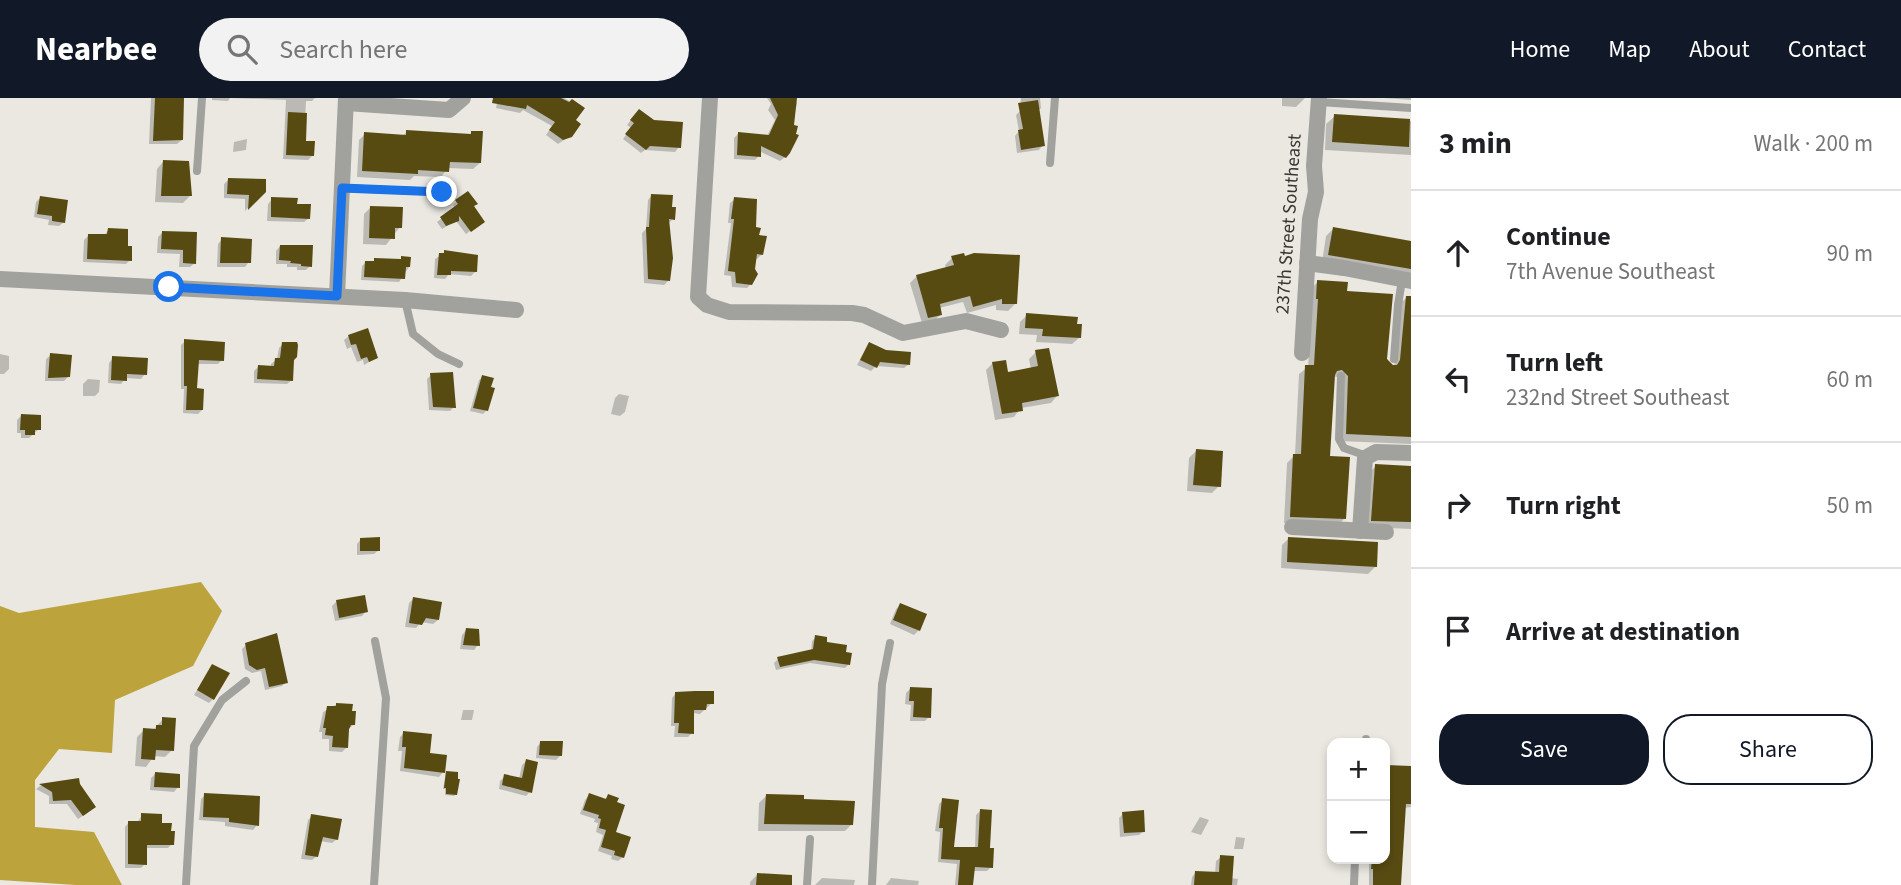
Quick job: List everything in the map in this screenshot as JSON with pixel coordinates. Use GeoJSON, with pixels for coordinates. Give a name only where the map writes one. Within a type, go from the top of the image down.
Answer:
{"type":"FeatureCollection","features":[{"type":"Feature","properties":{"kind":"street"},"geometry":{"type":"LineString","coordinates":[[337,296],[346,101],[449,110],[463,98]]}},
{"type":"Feature","properties":{"kind":"street"},"geometry":{"type":"LineString","coordinates":[[710,98],[698,297],[707,305],[729,312],[852,313],[903,333],[966,321],[1001,330]]}},
{"type":"Feature","properties":{"kind":"street","name":"237th Street Southeast"},"geometry":{"type":"LineString","coordinates":[[1302,353],[1310,219],[1316,192],[1314,166],[1319,100]]}},
{"type":"Feature","properties":{"kind":"street"},"geometry":{"type":"LineString","coordinates":[[1307,263],[1407,281]]}},
{"type":"Feature","properties":{"kind":"street"},"geometry":{"type":"LineString","coordinates":[[0,279],[405,300],[516,310]]}},
{"type":"Feature","properties":{"kind":"street"},"geometry":{"type":"LineString","coordinates":[[1360,531],[1363,463],[1367,456],[1376,452],[1411,453]]}},
{"type":"Feature","properties":{"kind":"street"},"geometry":{"type":"LineString","coordinates":[[1292,527],[1386,532]]}},
{"type":"Feature","properties":{"kind":"lane"},"geometry":{"type":"LineString","coordinates":[[197,171],[202,98]]}},
{"type":"Feature","properties":{"kind":"lane"},"geometry":{"type":"LineString","coordinates":[[1050,163],[1055,98]]}},
{"type":"Feature","properties":{"kind":"lane"},"geometry":{"type":"LineString","coordinates":[[1319,100],[1411,108]]}},
{"type":"Feature","properties":{"kind":"lane"},"geometry":{"type":"LineString","coordinates":[[342,188],[442,192],[447,202]]}},
{"type":"Feature","properties":{"kind":"lane"},"geometry":{"type":"LineString","coordinates":[[1394,359],[1398,305],[1407,281]]}},
{"type":"Feature","properties":{"kind":"lane"},"geometry":{"type":"LineString","coordinates":[[405,300],[414,334],[438,354],[458,363]]}},
{"type":"Feature","properties":{"kind":"lane"},"geometry":{"type":"LineString","coordinates":[[1341,376],[1339,439],[1344,448],[1367,456]]}},
{"type":"Feature","properties":{"kind":"lane"},"geometry":{"type":"LineString","coordinates":[[374,885],[386,698],[375,641]]}},
{"type":"Feature","properties":{"kind":"lane"},"geometry":{"type":"LineString","coordinates":[[872,885],[881,698],[890,643]]}},
{"type":"Feature","properties":{"kind":"lane"},"geometry":{"type":"LineString","coordinates":[[186,885],[194,746],[222,700],[246,681]]}},
{"type":"Feature","properties":{"kind":"lane"},"geometry":{"type":"LineString","coordinates":[[807,885],[810,839]]}},
{"type":"Feature","properties":{"kind":"lane"},"geometry":{"type":"LineString","coordinates":[[1354,885],[1355,864]]}},
{"type":"Feature","properties":{"kind":"shaded area"},"geometry":{"type":"Polygon","coordinates":[[[201,582],[222,611],[193,666],[115,700],[112,753],[59,749],[35,780],[35,827],[94,832],[122,885],[0,880],[0,606],[19,613],[201,582]]]}},
{"type":"Feature","properties":{"kind":"building"},"geometry":{"type":"Polygon","coordinates":[[[155,98],[184,98],[183,140],[153,141],[155,98]]]}},
{"type":"Feature","properties":{"kind":"building"},"geometry":{"type":"Polygon","coordinates":[[[493,98],[561,98],[569,102],[572,99],[585,108],[576,120],[581,124],[572,137],[563,140],[549,130],[555,122],[527,105],[526,109],[492,103],[493,98]]]}},
{"type":"Feature","properties":{"kind":"building"},"geometry":{"type":"Polygon","coordinates":[[[770,98],[797,98],[794,125],[798,126],[796,134],[799,135],[790,153],[786,158],[761,146],[761,157],[737,155],[738,132],[769,135],[778,115],[770,98]]]}},
{"type":"Feature","properties":{"kind":"building"},"geometry":{"type":"Polygon","coordinates":[[[1038,100],[1045,146],[1021,150],[1018,130],[1023,129],[1018,103],[1038,100]]]}},
{"type":"Feature","properties":{"kind":"building"},"geometry":{"type":"Polygon","coordinates":[[[639,109],[654,120],[683,122],[681,148],[650,146],[646,150],[625,134],[634,123],[630,120],[639,109]]]}},
{"type":"Feature","properties":{"kind":"building"},"geometry":{"type":"Polygon","coordinates":[[[288,112],[307,113],[306,141],[315,141],[314,156],[286,155],[288,112]]]}},
{"type":"Feature","properties":{"kind":"building"},"geometry":{"type":"Polygon","coordinates":[[[1334,114],[1410,119],[1409,147],[1332,142],[1334,114]]]}},
{"type":"Feature","properties":{"kind":"building"},"geometry":{"type":"Polygon","coordinates":[[[406,130],[471,134],[471,131],[483,131],[481,163],[450,162],[449,172],[418,170],[418,174],[362,171],[364,132],[406,135],[406,130]]]}},
{"type":"Feature","properties":{"kind":"building"},"geometry":{"type":"Polygon","coordinates":[[[163,160],[189,161],[192,196],[161,196],[163,160]]]}},
{"type":"Feature","properties":{"kind":"building"},"geometry":{"type":"Polygon","coordinates":[[[228,178],[266,179],[266,192],[248,210],[249,195],[227,194],[228,178]]]}},
{"type":"Feature","properties":{"kind":"building"},"geometry":{"type":"Polygon","coordinates":[[[468,191],[478,204],[474,206],[485,222],[471,232],[459,216],[459,221],[446,226],[440,217],[458,204],[455,200],[468,191]]]}},
{"type":"Feature","properties":{"kind":"building"},"geometry":{"type":"Polygon","coordinates":[[[651,194],[673,195],[672,207],[676,207],[675,220],[669,219],[673,258],[670,281],[648,279],[646,227],[649,227],[651,194]]]}},
{"type":"Feature","properties":{"kind":"building"},"geometry":{"type":"Polygon","coordinates":[[[40,196],[68,200],[65,223],[52,221],[52,216],[37,214],[40,196]]]}},
{"type":"Feature","properties":{"kind":"building"},"geometry":{"type":"Polygon","coordinates":[[[271,197],[298,198],[297,204],[311,204],[310,219],[271,217],[271,197]]]}},
{"type":"Feature","properties":{"kind":"building"},"geometry":{"type":"Polygon","coordinates":[[[734,197],[757,199],[756,227],[761,228],[759,235],[767,236],[763,255],[757,254],[755,269],[758,274],[752,285],[736,283],[735,272],[728,271],[734,197]]]}},
{"type":"Feature","properties":{"kind":"building"},"geometry":{"type":"Polygon","coordinates":[[[370,206],[403,207],[402,228],[395,228],[395,239],[369,238],[370,206]]]}},
{"type":"Feature","properties":{"kind":"building"},"geometry":{"type":"Polygon","coordinates":[[[1333,227],[1411,241],[1411,269],[1328,255],[1333,227]]]}},
{"type":"Feature","properties":{"kind":"building"},"geometry":{"type":"Polygon","coordinates":[[[108,228],[128,229],[128,246],[132,246],[132,261],[87,259],[88,234],[107,234],[108,228]]]}},
{"type":"Feature","properties":{"kind":"building"},"geometry":{"type":"Polygon","coordinates":[[[162,231],[197,232],[196,264],[183,263],[183,250],[161,249],[162,231]]]}},
{"type":"Feature","properties":{"kind":"building"},"geometry":{"type":"Polygon","coordinates":[[[221,237],[252,239],[251,263],[220,263],[221,237]]]}},
{"type":"Feature","properties":{"kind":"building"},"geometry":{"type":"Polygon","coordinates":[[[280,245],[313,245],[312,267],[279,260],[280,245]]]}},
{"type":"Feature","properties":{"kind":"building"},"geometry":{"type":"Polygon","coordinates":[[[444,250],[478,255],[477,272],[451,271],[451,275],[437,275],[439,253],[444,253],[444,250]]]}},
{"type":"Feature","properties":{"kind":"building"},"geometry":{"type":"Polygon","coordinates":[[[964,253],[965,256],[974,253],[1020,255],[1017,304],[1002,304],[1002,299],[973,307],[970,296],[940,304],[942,315],[928,318],[916,275],[954,265],[951,256],[964,253]]]}},
{"type":"Feature","properties":{"kind":"building"},"geometry":{"type":"Polygon","coordinates":[[[401,256],[411,257],[410,267],[406,267],[405,279],[364,277],[365,261],[374,261],[374,258],[401,259],[401,256]]]}},
{"type":"Feature","properties":{"kind":"building"},"geometry":{"type":"Polygon","coordinates":[[[1317,280],[1348,282],[1347,291],[1393,294],[1387,359],[1393,365],[1397,365],[1400,360],[1406,296],[1411,296],[1411,437],[1346,434],[1348,376],[1342,370],[1335,375],[1330,456],[1350,457],[1346,519],[1290,517],[1293,454],[1301,454],[1305,365],[1314,365],[1317,280]]]}},
{"type":"Feature","properties":{"kind":"building"},"geometry":{"type":"Polygon","coordinates":[[[1026,313],[1078,317],[1077,324],[1082,324],[1081,338],[1042,336],[1043,329],[1025,328],[1026,313]]]}},
{"type":"Feature","properties":{"kind":"building"},"geometry":{"type":"Polygon","coordinates":[[[368,328],[378,358],[369,362],[367,357],[361,359],[356,344],[351,345],[348,335],[368,328]]]}},
{"type":"Feature","properties":{"kind":"building"},"geometry":{"type":"Polygon","coordinates":[[[184,339],[225,342],[224,361],[199,360],[197,388],[204,389],[203,410],[186,410],[184,339]]]}},
{"type":"Feature","properties":{"kind":"building"},"geometry":{"type":"Polygon","coordinates":[[[282,342],[297,342],[298,345],[293,381],[257,379],[258,365],[274,366],[275,358],[280,358],[282,342]]]}},
{"type":"Feature","properties":{"kind":"building"},"geometry":{"type":"Polygon","coordinates":[[[869,342],[886,350],[911,352],[910,365],[880,362],[877,368],[860,360],[869,342]]]}},
{"type":"Feature","properties":{"kind":"building"},"geometry":{"type":"Polygon","coordinates":[[[1049,348],[1059,396],[1022,403],[1023,411],[1002,414],[992,362],[1006,360],[1008,372],[1038,366],[1035,350],[1049,348]]]}},
{"type":"Feature","properties":{"kind":"building"},"geometry":{"type":"Polygon","coordinates":[[[50,353],[72,355],[70,377],[48,378],[50,353]]]}},
{"type":"Feature","properties":{"kind":"building"},"geometry":{"type":"Polygon","coordinates":[[[112,356],[148,358],[147,375],[127,374],[127,381],[111,380],[112,356]]]}},
{"type":"Feature","properties":{"kind":"building"},"geometry":{"type":"Polygon","coordinates":[[[453,372],[456,408],[433,407],[430,373],[453,372]]]}},
{"type":"Feature","properties":{"kind":"building"},"geometry":{"type":"Polygon","coordinates":[[[482,375],[494,378],[491,387],[495,388],[488,411],[473,408],[482,375]]]}},
{"type":"Feature","properties":{"kind":"building"},"geometry":{"type":"Polygon","coordinates":[[[21,414],[41,415],[41,430],[35,430],[35,435],[25,435],[25,430],[20,430],[21,414]]]}},
{"type":"Feature","properties":{"kind":"building"},"geometry":{"type":"Polygon","coordinates":[[[1196,449],[1223,451],[1221,487],[1193,485],[1196,449]]]}},
{"type":"Feature","properties":{"kind":"building"},"geometry":{"type":"Polygon","coordinates":[[[1375,464],[1411,466],[1411,522],[1371,521],[1375,464]]]}},
{"type":"Feature","properties":{"kind":"building"},"geometry":{"type":"Polygon","coordinates":[[[380,537],[380,551],[360,551],[360,538],[380,537]]]}},
{"type":"Feature","properties":{"kind":"building"},"geometry":{"type":"Polygon","coordinates":[[[1288,537],[1378,542],[1377,567],[1287,562],[1288,537]]]}},
{"type":"Feature","properties":{"kind":"building"},"geometry":{"type":"Polygon","coordinates":[[[365,595],[368,612],[339,618],[336,600],[365,595]]]}},
{"type":"Feature","properties":{"kind":"building"},"geometry":{"type":"Polygon","coordinates":[[[413,597],[442,602],[439,620],[426,618],[422,625],[409,623],[413,597]]]}},
{"type":"Feature","properties":{"kind":"building"},"geometry":{"type":"Polygon","coordinates":[[[900,603],[927,614],[920,631],[893,620],[900,603]]]}},
{"type":"Feature","properties":{"kind":"building"},"geometry":{"type":"Polygon","coordinates":[[[466,628],[479,629],[480,646],[463,645],[466,628]]]}},
{"type":"Feature","properties":{"kind":"building"},"geometry":{"type":"Polygon","coordinates":[[[277,633],[288,683],[269,687],[265,668],[257,670],[249,665],[245,643],[277,633]]]}},
{"type":"Feature","properties":{"kind":"building"},"geometry":{"type":"Polygon","coordinates":[[[815,635],[827,637],[827,642],[847,645],[846,652],[852,653],[850,665],[814,660],[780,667],[777,657],[813,649],[815,635]]]}},
{"type":"Feature","properties":{"kind":"building"},"geometry":{"type":"Polygon","coordinates":[[[212,664],[230,673],[214,700],[197,690],[212,664]]]}},
{"type":"Feature","properties":{"kind":"building"},"geometry":{"type":"Polygon","coordinates":[[[910,687],[932,688],[931,718],[913,717],[914,701],[909,701],[910,687]]]}},
{"type":"Feature","properties":{"kind":"building"},"geometry":{"type":"Polygon","coordinates":[[[714,691],[714,704],[707,704],[706,710],[694,710],[694,734],[678,733],[679,723],[674,723],[675,692],[714,691]]]}},
{"type":"Feature","properties":{"kind":"building"},"geometry":{"type":"Polygon","coordinates":[[[336,703],[353,704],[352,711],[356,711],[355,725],[351,725],[349,729],[348,748],[332,747],[333,736],[325,735],[326,728],[323,728],[327,706],[336,706],[336,703]]]}},
{"type":"Feature","properties":{"kind":"building"},"geometry":{"type":"Polygon","coordinates":[[[162,717],[176,718],[174,751],[156,750],[155,760],[141,759],[143,728],[156,729],[156,725],[162,725],[162,717]]]}},
{"type":"Feature","properties":{"kind":"building"},"geometry":{"type":"Polygon","coordinates":[[[403,731],[432,734],[430,753],[447,755],[445,773],[404,768],[406,747],[402,747],[403,731]]]}},
{"type":"Feature","properties":{"kind":"building"},"geometry":{"type":"Polygon","coordinates":[[[540,741],[563,741],[562,756],[539,755],[540,741]]]}},
{"type":"Feature","properties":{"kind":"building"},"geometry":{"type":"Polygon","coordinates":[[[526,759],[538,762],[532,793],[502,785],[504,774],[522,778],[526,759]]]}},
{"type":"Feature","properties":{"kind":"building"},"geometry":{"type":"Polygon","coordinates":[[[1390,765],[1411,766],[1411,804],[1406,804],[1401,885],[1373,885],[1372,864],[1390,864],[1390,765]]]}},
{"type":"Feature","properties":{"kind":"building"},"geometry":{"type":"Polygon","coordinates":[[[446,771],[458,772],[460,779],[457,795],[446,794],[446,771]]]}},
{"type":"Feature","properties":{"kind":"building"},"geometry":{"type":"Polygon","coordinates":[[[155,772],[180,774],[180,788],[154,787],[155,772]]]}},
{"type":"Feature","properties":{"kind":"building"},"geometry":{"type":"Polygon","coordinates":[[[79,778],[80,784],[96,807],[83,816],[71,800],[53,801],[52,792],[39,784],[79,778]]]}},
{"type":"Feature","properties":{"kind":"building"},"geometry":{"type":"Polygon","coordinates":[[[204,793],[260,796],[259,826],[229,822],[229,818],[203,817],[204,793]]]}},
{"type":"Feature","properties":{"kind":"building"},"geometry":{"type":"Polygon","coordinates":[[[589,793],[606,799],[608,794],[619,798],[617,802],[625,805],[616,832],[631,837],[624,858],[614,855],[615,851],[601,847],[606,830],[599,828],[601,819],[598,818],[599,815],[583,810],[589,793]]]}},
{"type":"Feature","properties":{"kind":"building"},"geometry":{"type":"Polygon","coordinates":[[[766,794],[855,801],[853,825],[764,824],[766,794]]]}},
{"type":"Feature","properties":{"kind":"building"},"geometry":{"type":"Polygon","coordinates":[[[942,798],[959,800],[954,847],[978,847],[980,809],[992,810],[990,848],[994,848],[993,868],[975,867],[973,885],[958,885],[960,860],[941,859],[943,828],[939,828],[942,798]]]}},
{"type":"Feature","properties":{"kind":"building"},"geometry":{"type":"Polygon","coordinates":[[[1144,810],[1145,832],[1124,833],[1122,812],[1144,810]]]}},
{"type":"Feature","properties":{"kind":"building"},"geometry":{"type":"Polygon","coordinates":[[[141,813],[162,814],[162,823],[172,823],[171,831],[175,831],[174,845],[147,845],[147,865],[128,864],[128,821],[141,821],[141,813]]]}},
{"type":"Feature","properties":{"kind":"building"},"geometry":{"type":"Polygon","coordinates":[[[311,814],[342,819],[338,840],[323,837],[318,857],[305,855],[311,814]]]}},
{"type":"Feature","properties":{"kind":"building"},"geometry":{"type":"Polygon","coordinates":[[[1220,855],[1234,856],[1232,885],[1194,885],[1195,871],[1219,872],[1220,855]]]}},
{"type":"Feature","properties":{"kind":"building"},"geometry":{"type":"Polygon","coordinates":[[[757,873],[792,875],[792,885],[756,885],[757,873]]]}},
{"type":"Feature","properties":{"kind":"route"},"geometry":{"type":"LineString","coordinates":[[169,287],[337,296],[342,188],[442,192]]}}]}
